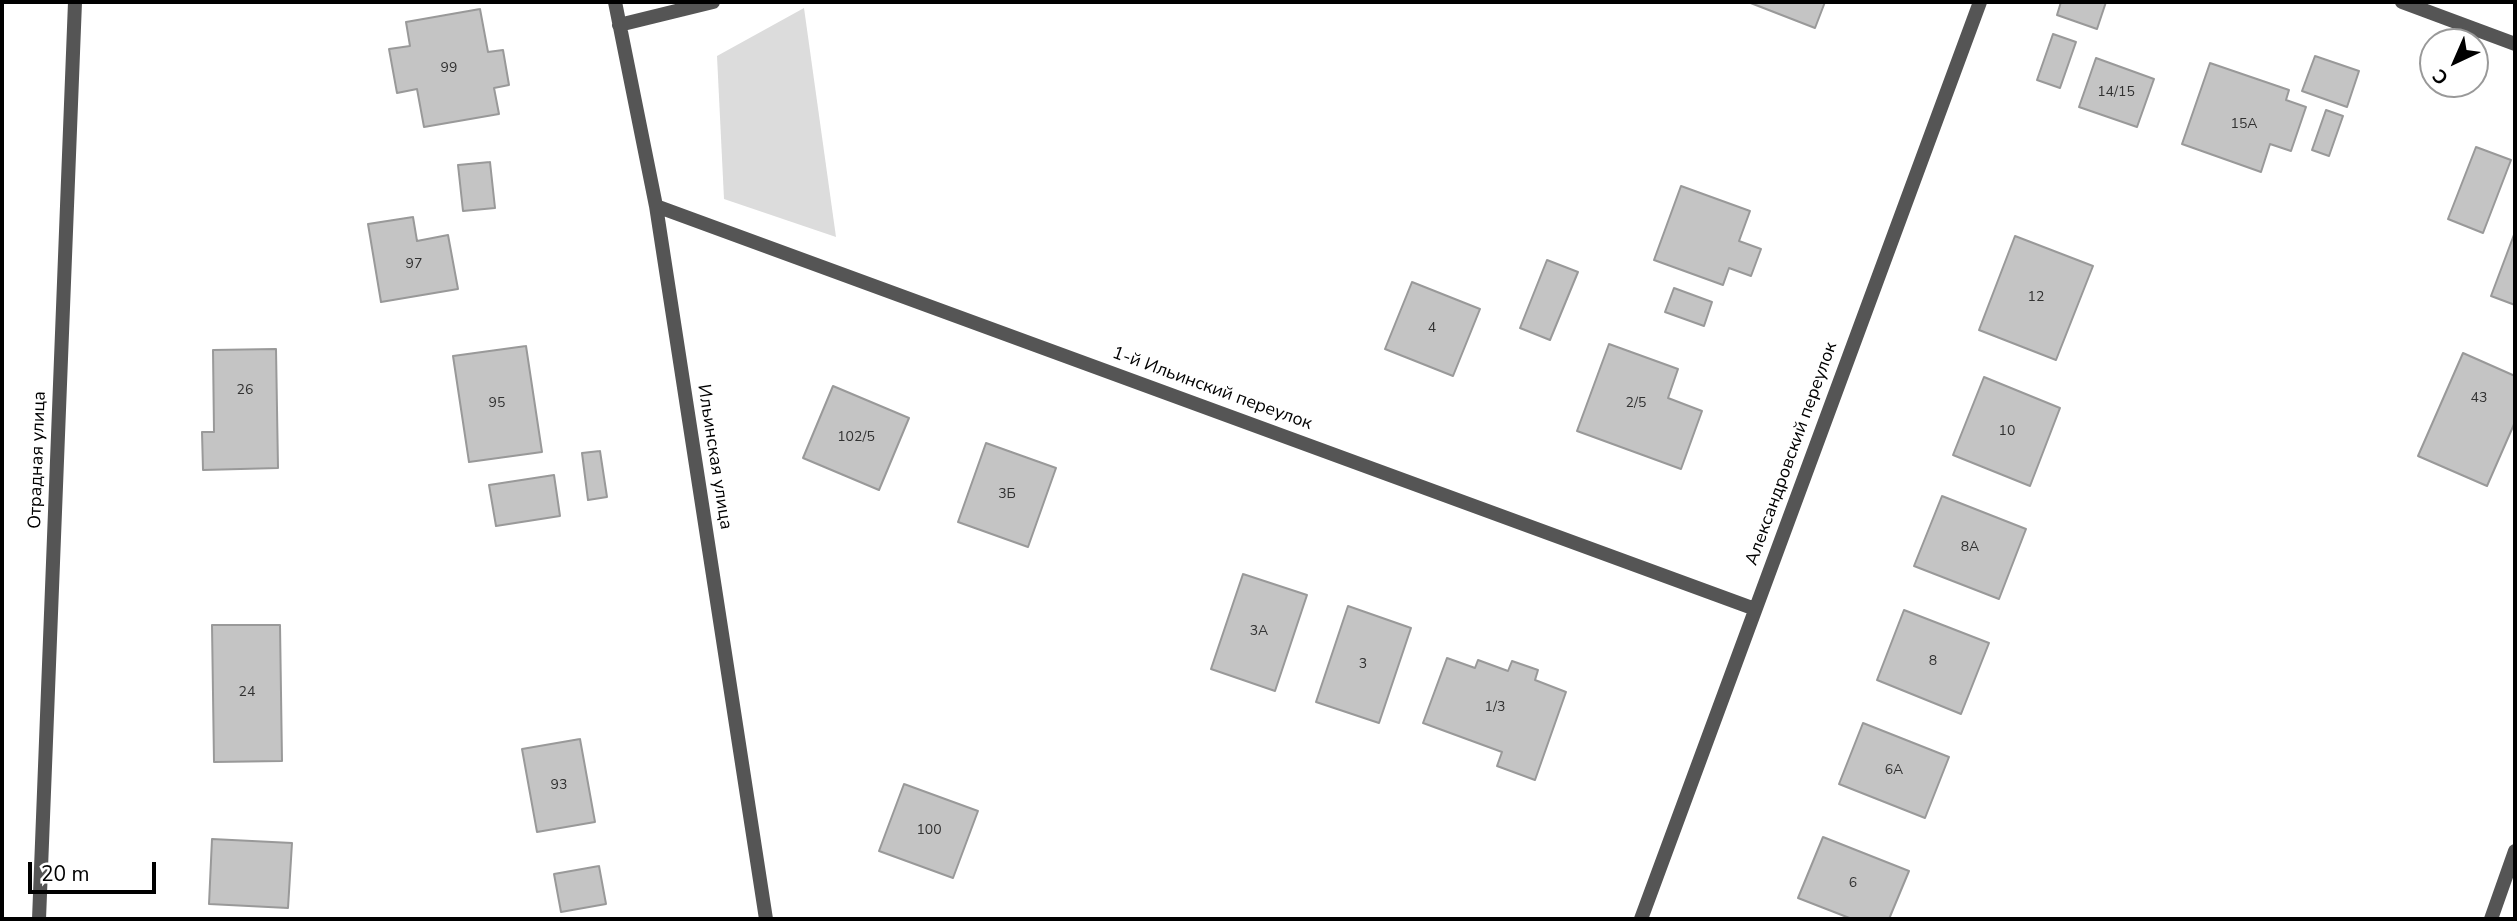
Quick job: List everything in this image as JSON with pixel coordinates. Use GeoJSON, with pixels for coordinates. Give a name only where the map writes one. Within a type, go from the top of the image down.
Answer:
{"type":"FeatureCollection","features":[{"type":"Feature","properties":{"kind":"street","name":"Отрадная улица"},"geometry":{"type":"LineString","coordinates":[[39,919],[75,2]]}},
{"type":"Feature","properties":{"kind":"street","name":"Ильинская улица"},"geometry":{"type":"LineString","coordinates":[[615,2],[656,206],[766,919]]}},
{"type":"Feature","properties":{"kind":"street"},"geometry":{"type":"LineString","coordinates":[[619,25],[713,2]]}},
{"type":"Feature","properties":{"kind":"street","name":"Александровский переулок"},"geometry":{"type":"LineString","coordinates":[[1641,919],[1980,2]]}},
{"type":"Feature","properties":{"kind":"street"},"geometry":{"type":"LineString","coordinates":[[2402,2],[2515,44]]}},
{"type":"Feature","properties":{"kind":"street","name":"1-й Ильинский переулок"},"geometry":{"type":"LineString","coordinates":[[656,206],[1755,609]]}},
{"type":"Feature","properties":{"kind":"street"},"geometry":{"type":"LineString","coordinates":[[2490,919],[2515,852]]}},
{"type":"Feature","properties":{"kind":"shaded area"},"geometry":{"type":"Polygon","coordinates":[[[804,8],[836,237],[724,199],[717,56],[804,8]]]}},
{"type":"Feature","properties":{"kind":"building"},"geometry":{"type":"Polygon","coordinates":[[[1748,2],[1825,2],[1815,28],[1748,2]]]}},
{"type":"Feature","properties":{"kind":"building"},"geometry":{"type":"Polygon","coordinates":[[[2061,2],[2106,2],[2097,29],[2057,15],[2061,2]]]}},
{"type":"Feature","properties":{"kind":"building"},"geometry":{"type":"Polygon","coordinates":[[[480,9],[488,52],[503,50],[509,85],[494,88],[499,114],[424,127],[417,89],[397,93],[389,49],[410,46],[406,22],[480,9]]]}},
{"type":"Feature","properties":{"kind":"building"},"geometry":{"type":"Polygon","coordinates":[[[2053,34],[2076,42],[2060,88],[2037,80],[2053,34]]]}},
{"type":"Feature","properties":{"kind":"building"},"geometry":{"type":"Polygon","coordinates":[[[2315,56],[2359,71],[2347,107],[2302,91],[2315,56]]]}},
{"type":"Feature","properties":{"kind":"building"},"geometry":{"type":"Polygon","coordinates":[[[2096,58],[2154,79],[2137,127],[2079,107],[2096,58]]]}},
{"type":"Feature","properties":{"kind":"building"},"geometry":{"type":"Polygon","coordinates":[[[2210,63],[2289,90],[2286,100],[2306,107],[2291,151],[2270,144],[2261,172],[2182,144],[2210,63]]]}},
{"type":"Feature","properties":{"kind":"building"},"geometry":{"type":"Polygon","coordinates":[[[2326,110],[2343,116],[2329,156],[2312,150],[2326,110]]]}},
{"type":"Feature","properties":{"kind":"building"},"geometry":{"type":"Polygon","coordinates":[[[2476,147],[2511,160],[2483,233],[2448,219],[2476,147]]]}},
{"type":"Feature","properties":{"kind":"building"},"geometry":{"type":"Polygon","coordinates":[[[490,162],[495,208],[463,211],[458,165],[490,162]]]}},
{"type":"Feature","properties":{"kind":"building"},"geometry":{"type":"Polygon","coordinates":[[[1681,186],[1750,211],[1739,241],[1761,249],[1751,276],[1729,268],[1723,285],[1654,260],[1681,186]]]}},
{"type":"Feature","properties":{"kind":"building"},"geometry":{"type":"Polygon","coordinates":[[[413,217],[417,241],[448,235],[458,289],[381,302],[368,224],[413,217]]]}},
{"type":"Feature","properties":{"kind":"building"},"geometry":{"type":"Polygon","coordinates":[[[2515,232],[2515,305],[2491,296],[2515,232]]]}},
{"type":"Feature","properties":{"kind":"building"},"geometry":{"type":"Polygon","coordinates":[[[2015,236],[2093,266],[2056,360],[1979,330],[2015,236]]]}},
{"type":"Feature","properties":{"kind":"building"},"geometry":{"type":"Polygon","coordinates":[[[1547,260],[1578,272],[1550,340],[1520,328],[1547,260]]]}},
{"type":"Feature","properties":{"kind":"building"},"geometry":{"type":"Polygon","coordinates":[[[1412,282],[1480,309],[1453,376],[1385,349],[1412,282]]]}},
{"type":"Feature","properties":{"kind":"building"},"geometry":{"type":"Polygon","coordinates":[[[1674,288],[1712,302],[1704,326],[1665,312],[1674,288]]]}},
{"type":"Feature","properties":{"kind":"building"},"geometry":{"type":"Polygon","coordinates":[[[1609,344],[1678,369],[1668,398],[1702,411],[1681,469],[1577,431],[1609,344]]]}},
{"type":"Feature","properties":{"kind":"building"},"geometry":{"type":"Polygon","coordinates":[[[526,346],[542,452],[469,462],[453,356],[526,346]]]}},
{"type":"Feature","properties":{"kind":"building"},"geometry":{"type":"Polygon","coordinates":[[[276,349],[278,468],[203,470],[202,432],[214,432],[213,350],[276,349]]]}},
{"type":"Feature","properties":{"kind":"building"},"geometry":{"type":"Polygon","coordinates":[[[2463,353],[2515,376],[2515,422],[2487,486],[2418,456],[2463,353]]]}},
{"type":"Feature","properties":{"kind":"building"},"geometry":{"type":"Polygon","coordinates":[[[1984,377],[2060,408],[2030,486],[1953,455],[1984,377]]]}},
{"type":"Feature","properties":{"kind":"building"},"geometry":{"type":"Polygon","coordinates":[[[833,386],[909,418],[879,490],[803,458],[833,386]]]}},
{"type":"Feature","properties":{"kind":"building"},"geometry":{"type":"Polygon","coordinates":[[[986,443],[1056,468],[1028,547],[958,522],[986,443]]]}},
{"type":"Feature","properties":{"kind":"building"},"geometry":{"type":"Polygon","coordinates":[[[600,451],[607,497],[588,500],[582,453],[600,451]]]}},
{"type":"Feature","properties":{"kind":"building"},"geometry":{"type":"Polygon","coordinates":[[[554,475],[560,516],[496,526],[489,485],[554,475]]]}},
{"type":"Feature","properties":{"kind":"building"},"geometry":{"type":"Polygon","coordinates":[[[1942,496],[2026,529],[1999,599],[1914,566],[1942,496]]]}},
{"type":"Feature","properties":{"kind":"building"},"geometry":{"type":"Polygon","coordinates":[[[1243,574],[1307,595],[1275,691],[1211,669],[1243,574]]]}},
{"type":"Feature","properties":{"kind":"building"},"geometry":{"type":"Polygon","coordinates":[[[1348,606],[1411,628],[1379,723],[1316,702],[1348,606]]]}},
{"type":"Feature","properties":{"kind":"building"},"geometry":{"type":"Polygon","coordinates":[[[1904,610],[1989,643],[1961,714],[1877,680],[1904,610]]]}},
{"type":"Feature","properties":{"kind":"building"},"geometry":{"type":"Polygon","coordinates":[[[212,625],[280,625],[282,761],[214,762],[212,625]]]}},
{"type":"Feature","properties":{"kind":"building"},"geometry":{"type":"Polygon","coordinates":[[[1447,658],[1475,668],[1478,660],[1508,671],[1512,661],[1538,670],[1535,680],[1566,692],[1535,780],[1497,766],[1502,752],[1423,723],[1447,658]]]}},
{"type":"Feature","properties":{"kind":"building"},"geometry":{"type":"Polygon","coordinates":[[[1863,723],[1949,757],[1925,818],[1839,784],[1863,723]]]}},
{"type":"Feature","properties":{"kind":"building"},"geometry":{"type":"Polygon","coordinates":[[[580,739],[595,822],[537,832],[522,749],[580,739]]]}},
{"type":"Feature","properties":{"kind":"building"},"geometry":{"type":"Polygon","coordinates":[[[904,784],[978,811],[953,878],[879,851],[904,784]]]}},
{"type":"Feature","properties":{"kind":"building"},"geometry":{"type":"Polygon","coordinates":[[[1823,837],[1909,871],[1889,919],[1852,919],[1798,898],[1823,837]]]}},
{"type":"Feature","properties":{"kind":"building"},"geometry":{"type":"Polygon","coordinates":[[[212,839],[292,843],[288,908],[209,904],[212,839]]]}},
{"type":"Feature","properties":{"kind":"building"},"geometry":{"type":"Polygon","coordinates":[[[599,866],[606,904],[561,912],[554,874],[599,866]]]}}]}
